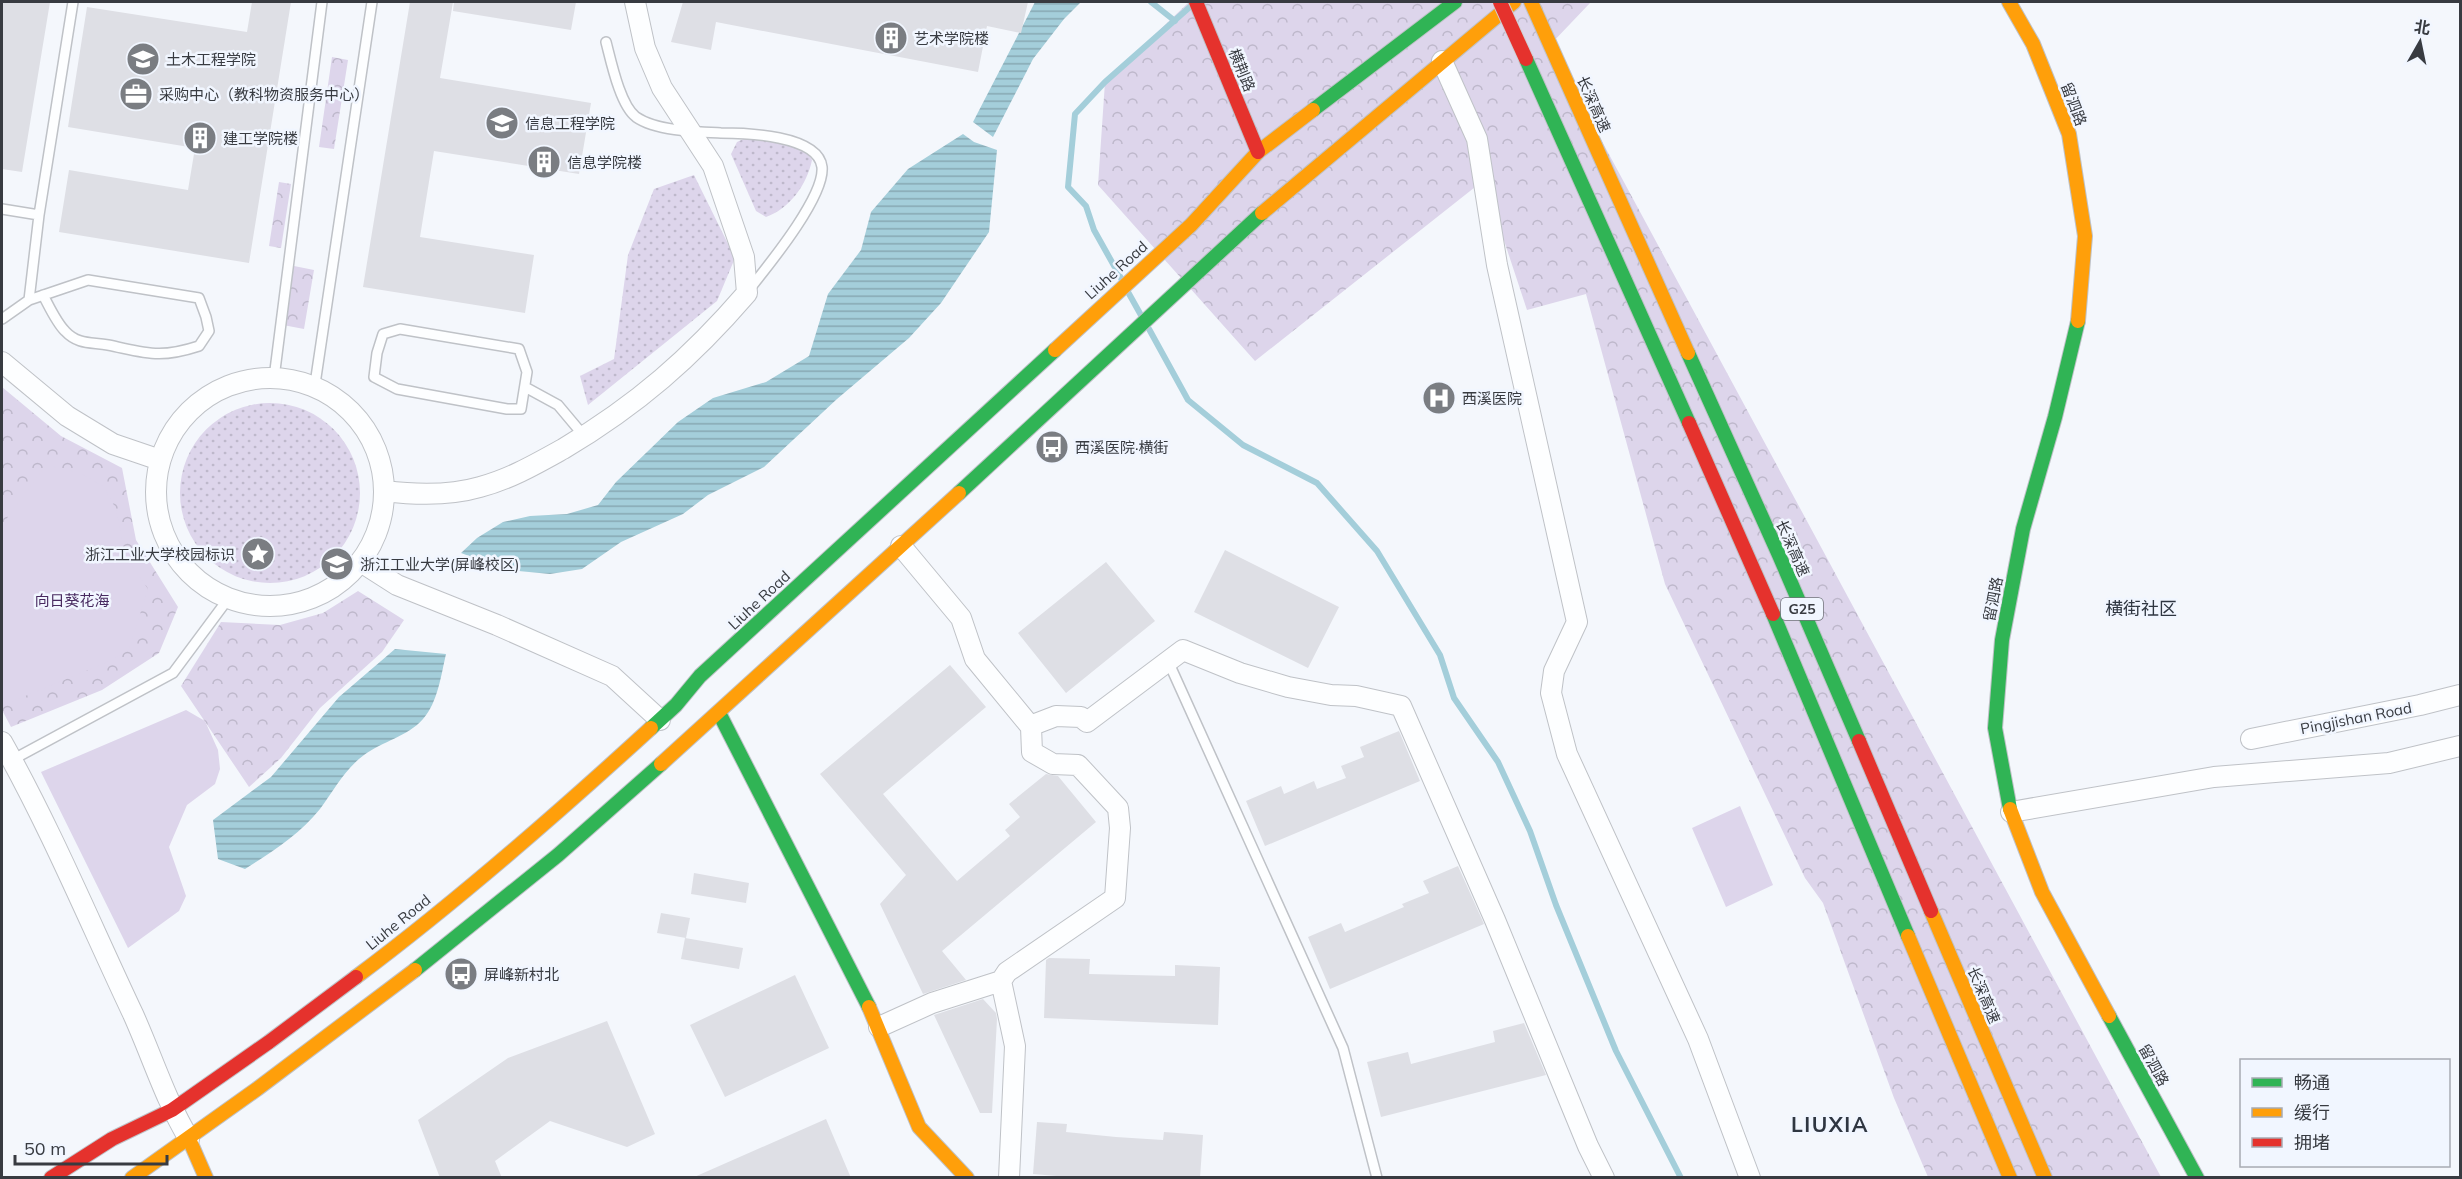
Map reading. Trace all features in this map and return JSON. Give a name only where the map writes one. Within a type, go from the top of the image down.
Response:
[{"type":"main road","name":"横荆路","points":[[1196,2],[1258,152]]},
{"type":"main road","name":"Liuhe Road","points":[[51,1178],[112,1139],[172,1110],[269,1042],[396,946],[547,823],[676,705],[700,676],[1191,225],[1258,152],[1455,2]]},
{"type":"main road","name":"G25","points":[[1500,2],[1754,568],[2010,1178]]},
{"type":"main road","points":[[132,1178],[189,1139],[444,948],[558,855],[719,713],[1208,265],[1280,196],[1514,2]]},
{"type":"main road","name":"长深高速","points":[[1531,2],[1779,555],[2045,1178]]},
{"type":"main road","name":"留泗路","points":[[2009,2],[2033,44],[2069,135],[2085,236],[2080,312],[2055,417],[2023,529],[2002,640],[1995,728],[2011,812],[2042,892],[2197,1178]]},
{"type":"main road","points":[[719,713],[879,1027],[919,1126],[967,1178]]},
{"type":"main road","points":[[189,1139],[206,1178]]},
{"type":"street","points":[[385,491],[422,495],[479,488],[523,472],[616,415],[662,380],[709,337],[747,293],[744,257],[713,166],[662,88],[645,48],[635,2]]},
{"type":"street","points":[[1442,61],[1477,139],[1497,265],[1577,622],[1554,672],[1551,693],[1567,754],[1698,1039],[1749,1178]]},
{"type":"street","points":[[2,362],[67,416],[113,444],[160,460]]},
{"type":"street","points":[[274,378],[315,384],[343,404],[360,422],[376,451],[382,466],[385,491],[382,517],[377,533],[361,562],[340,583],[315,598],[286,606],[257,606],[228,599],[203,585],[189,572],[167,542],[158,516],[156,488],[160,460],[170,437],[184,417],[203,400],[232,385],[249,380],[274,378]]},
{"type":"street","points":[[879,1027],[932,1003],[1001,981],[1007,972],[1115,898],[1120,828],[1118,808],[1078,765],[1053,764],[1032,752],[1030,726],[975,659],[960,618],[901,546]]},
{"type":"street","points":[[361,562],[397,585],[497,625],[612,676],[660,720]]},
{"type":"street","points":[[1030,726],[1056,716],[1081,717],[1087,722],[1184,650],[1240,673],[1288,687],[1356,696],[1401,706],[1494,920],[1588,1146],[1604,1178]]},
{"type":"street","name":"Pingjishan Road","points":[[2251,739],[2460,695]]},
{"type":"street","points":[[2,742],[92,925],[133,1015],[172,1110],[189,1139]]},
{"type":"street","points":[[2011,812],[2214,777],[2388,763],[2460,746]]},
{"type":"street","points":[[1001,981],[1015,1046],[1009,1178]]},
{"type":"lane","points":[[29,300],[39,215],[73,2]]},
{"type":"lane","points":[[274,378],[322,2]]},
{"type":"lane","points":[[315,384],[372,2]]},
{"type":"lane","points":[[606,42],[627,107],[636,117],[650,123],[692,132],[744,133],[795,141],[815,153],[822,167],[818,192],[747,293]]},
{"type":"lane","points":[[2,209],[39,215]]},
{"type":"lane","points":[[2,319],[29,300],[43,295],[88,280],[199,298],[209,331],[199,346],[177,354],[145,354],[106,345],[80,343],[64,331],[43,295]]},
{"type":"lane","points":[[400,329],[519,349],[527,372],[525,387],[521,409],[507,409],[397,389],[374,377],[377,353],[383,334],[400,329]]},
{"type":"lane","points":[[525,387],[558,405],[584,436]]},
{"type":"lane","points":[[12,760],[173,673],[228,599]]},
{"type":"lane","points":[[1168,661],[1343,1048],[1377,1178]]},
{"type":"green space","points":[[1189,2],[1591,2],[1550,45],[2161,1177],[1928,1177],[1894,1098],[1823,903],[1805,878],[1665,584],[1586,294],[1527,310],[1484,180],[1255,361],[1098,185],[1105,82]]},
{"type":"green space","points":[[332,57],[348,60],[334,149],[319,147]]},
{"type":"green space","points":[[750,136],[777,139],[793,144],[800,147],[812,160],[806,178],[796,195],[782,208],[766,217],[756,211],[731,154],[737,142]]},
{"type":"green space","points":[[694,175],[735,258],[717,301],[588,405],[580,376],[614,359],[628,255],[654,189]]},
{"type":"green space","points":[[279,182],[291,184],[281,248],[269,246]]},
{"type":"green space","points":[[294,266],[314,270],[304,329],[283,325]]},
{"type":"green space","name":"向日葵花海","points":[[2,387],[61,436],[122,468],[136,540],[178,607],[159,653],[102,690],[11,727],[2,710]]},
{"type":"green space","points":[[270,403],[305,410],[334,429],[353,458],[360,493],[353,528],[334,557],[305,576],[270,583],[235,576],[206,557],[187,528],[180,493],[187,458],[206,429],[235,410]]},
{"type":"green space","name":"向日葵花海","points":[[46,465],[80,473],[104,487],[116,509],[125,556],[148,589],[129,649],[112,660],[6,704],[2,695],[2,525]]},
{"type":"green space","points":[[358,591],[404,620],[382,652],[320,708],[281,758],[249,787],[181,686],[221,622],[280,625],[323,613]]},
{"type":"green space","points":[[186,710],[205,721],[218,750],[220,769],[215,784],[187,805],[169,847],[186,896],[179,911],[128,948],[41,772]]},
{"type":"green space","points":[[1740,806],[1773,885],[1726,907],[1692,828]]},
{"type":"water","points":[[1035,2],[1081,2],[1064,19],[1033,59],[993,137],[973,122]]},
{"type":"water","points":[[963,134],[974,142],[997,150],[989,232],[941,303],[909,338],[837,399],[764,467],[708,495],[683,514],[621,542],[582,569],[550,574],[507,570],[461,553],[477,538],[503,522],[530,516],[567,514],[598,505],[616,482],[678,422],[713,398],[766,382],[809,356],[828,294],[861,250],[871,212],[908,169]]},
{"type":"water","points":[[395,649],[446,654],[436,696],[423,719],[410,730],[371,750],[357,761],[345,773],[312,818],[275,849],[245,869],[218,859],[213,820],[271,777],[339,697]]},
{"type":"building","points":[[2,2],[50,2],[22,172],[2,169]]},
{"type":"building","name":"建工学院楼","points":[[252,2],[291,2],[249,263],[59,232],[69,170],[188,190],[195,148],[68,127],[87,7],[247,32]]},
{"type":"building","name":"信息学院楼","points":[[410,2],[453,2],[440,78],[591,103],[579,174],[434,151],[420,237],[534,255],[525,313],[363,287]]},
{"type":"building","points":[[454,2],[576,2],[571,30],[453,11]]},
{"type":"building","name":"艺术学院楼","points":[[683,2],[1028,2],[1021,33],[987,26],[978,72],[716,22],[711,50],[671,42]]},
{"type":"building","points":[[1225,550],[1339,607],[1308,668],[1194,612]]},
{"type":"building","points":[[1106,562],[1155,621],[1066,693],[1018,633]]},
{"type":"building","points":[[950,665],[986,707],[883,794],[957,881],[1010,836],[1005,830],[1020,817],[1009,804],[1046,774],[1058,776],[1096,822],[942,951],[966,980],[923,994],[880,904],[906,875],[820,774]]},
{"type":"building","points":[[1399,731],[1420,781],[1265,846],[1246,801],[1281,786],[1284,794],[1314,781],[1317,789],[1346,778],[1341,766],[1364,757],[1360,747]]},
{"type":"building","points":[[1458,866],[1484,924],[1330,989],[1308,937],[1341,923],[1345,932],[1404,907],[1402,904],[1429,893],[1423,881]]},
{"type":"building","points":[[694,873],[749,883],[746,903],[691,894]]},
{"type":"building","points":[[661,913],[690,918],[686,938],[657,933]]},
{"type":"building","points":[[685,938],[743,948],[739,969],[681,959]]},
{"type":"building","points":[[1049,958],[1090,959],[1089,974],[1175,976],[1175,965],[1220,967],[1218,1025],[1044,1018],[1046,960]]},
{"type":"building","points":[[795,975],[829,1048],[725,1097],[690,1025]]},
{"type":"building","points":[[983,999],[996,1013],[997,1019],[992,1113],[980,1113],[934,1015]]},
{"type":"building","points":[[607,1021],[655,1134],[627,1147],[550,1121],[495,1161],[502,1178],[440,1178],[418,1120],[508,1058]]},
{"type":"building","points":[[1524,1023],[1546,1075],[1381,1117],[1367,1062],[1408,1052],[1411,1064],[1495,1042],[1493,1031]]},
{"type":"building","points":[[826,1119],[851,1178],[692,1178]]},
{"type":"building","points":[[1037,1122],[1067,1124],[1066,1132],[1116,1137],[1163,1140],[1164,1132],[1203,1135],[1200,1178],[1080,1178],[1033,1174]]},
{"type":"waterway","points":[[1151,2],[1175,21]]},
{"type":"waterway","points":[[1122,280],[1094,230],[1086,206],[1068,187],[1075,114],[1105,82],[1191,6]]},
{"type":"waterway","points":[[1128,292],[1142,317]]},
{"type":"waterway","points":[[1149,329],[1188,400],[1243,445],[1317,483],[1377,551],[1440,655],[1454,698],[1498,762],[1530,831],[1556,905],[1616,1051],[1681,1178]]},
{"type":"traffic: fast","points":[[1313,110],[1455,2]]},
{"type":"traffic: fast","points":[[1526,59],[1689,423]]},
{"type":"traffic: fast","points":[[959,493],[1262,213]]},
{"type":"traffic: fast","points":[[2010,809],[1995,728],[2002,640],[2023,529],[2055,417],[2078,321]]},
{"type":"traffic: fast","points":[[651,728],[676,705],[700,676],[1055,350]]},
{"type":"traffic: fast","points":[[1688,353],[1779,555],[1859,741]]},
{"type":"traffic: fast","points":[[1773,614],[1908,936]]},
{"type":"traffic: fast","points":[[719,713],[869,1007]]},
{"type":"traffic: fast","points":[[415,970],[558,855],[661,764]]},
{"type":"traffic: fast","points":[[2109,1016],[2197,1178]]},
{"type":"traffic: slow","points":[[1262,213],[1514,2]]},
{"type":"traffic: slow","points":[[1531,2],[1688,353]]},
{"type":"traffic: slow","points":[[2009,2],[2033,44],[2069,134],[2085,236],[2078,321]]},
{"type":"traffic: slow","points":[[1055,350],[1191,225],[1258,152],[1313,110]]},
{"type":"traffic: slow","points":[[661,764],[959,493]]},
{"type":"traffic: slow","points":[[356,977],[506,856],[651,728]]},
{"type":"traffic: slow","points":[[2010,809],[2042,892],[2109,1016]]},
{"type":"traffic: slow","points":[[1931,911],[2045,1178]]},
{"type":"traffic: slow","points":[[1908,936],[2010,1178]]},
{"type":"traffic: slow","points":[[132,1178],[257,1089],[415,970]]},
{"type":"traffic: slow","points":[[869,1007],[919,1127],[967,1178]]},
{"type":"traffic: slow","points":[[189,1139],[206,1178]]},
{"type":"traffic: jam","points":[[1196,2],[1258,152]]},
{"type":"traffic: jam","points":[[1500,2],[1526,59]]},
{"type":"traffic: jam","points":[[1689,423],[1773,614]]},
{"type":"traffic: jam","points":[[1859,741],[1931,911]]},
{"type":"traffic: jam","points":[[51,1178],[112,1139],[172,1110],[356,977]]},
{"type":"place","name":"艺术学院楼","points":[[891,38]]},
{"type":"place","name":"土木工程学院","points":[[143,59]]},
{"type":"place","name":"采购中心（教科物资服务中心）","points":[[136,94]]},
{"type":"place","name":"信息工程学院","points":[[502,123]]},
{"type":"place","name":"建工学院楼","points":[[200,138]]},
{"type":"place","name":"信息学院楼","points":[[544,162]]},
{"type":"place","name":"西溪医院","points":[[1439,398]]},
{"type":"place","name":"西溪医院·横街","points":[[1052,447]]},
{"type":"place","name":"浙江工业大学校园标识","points":[[258,554]]},
{"type":"place","name":"浙江工业大学(屏峰校区)","points":[[337,564]]},
{"type":"place","name":"屏峰新村北","points":[[461,974]]},
{"type":"district","name":"横街社区","points":[[2141,608]]},
{"type":"district","name":"LIUXIA","points":[[1830,1124]]}]
